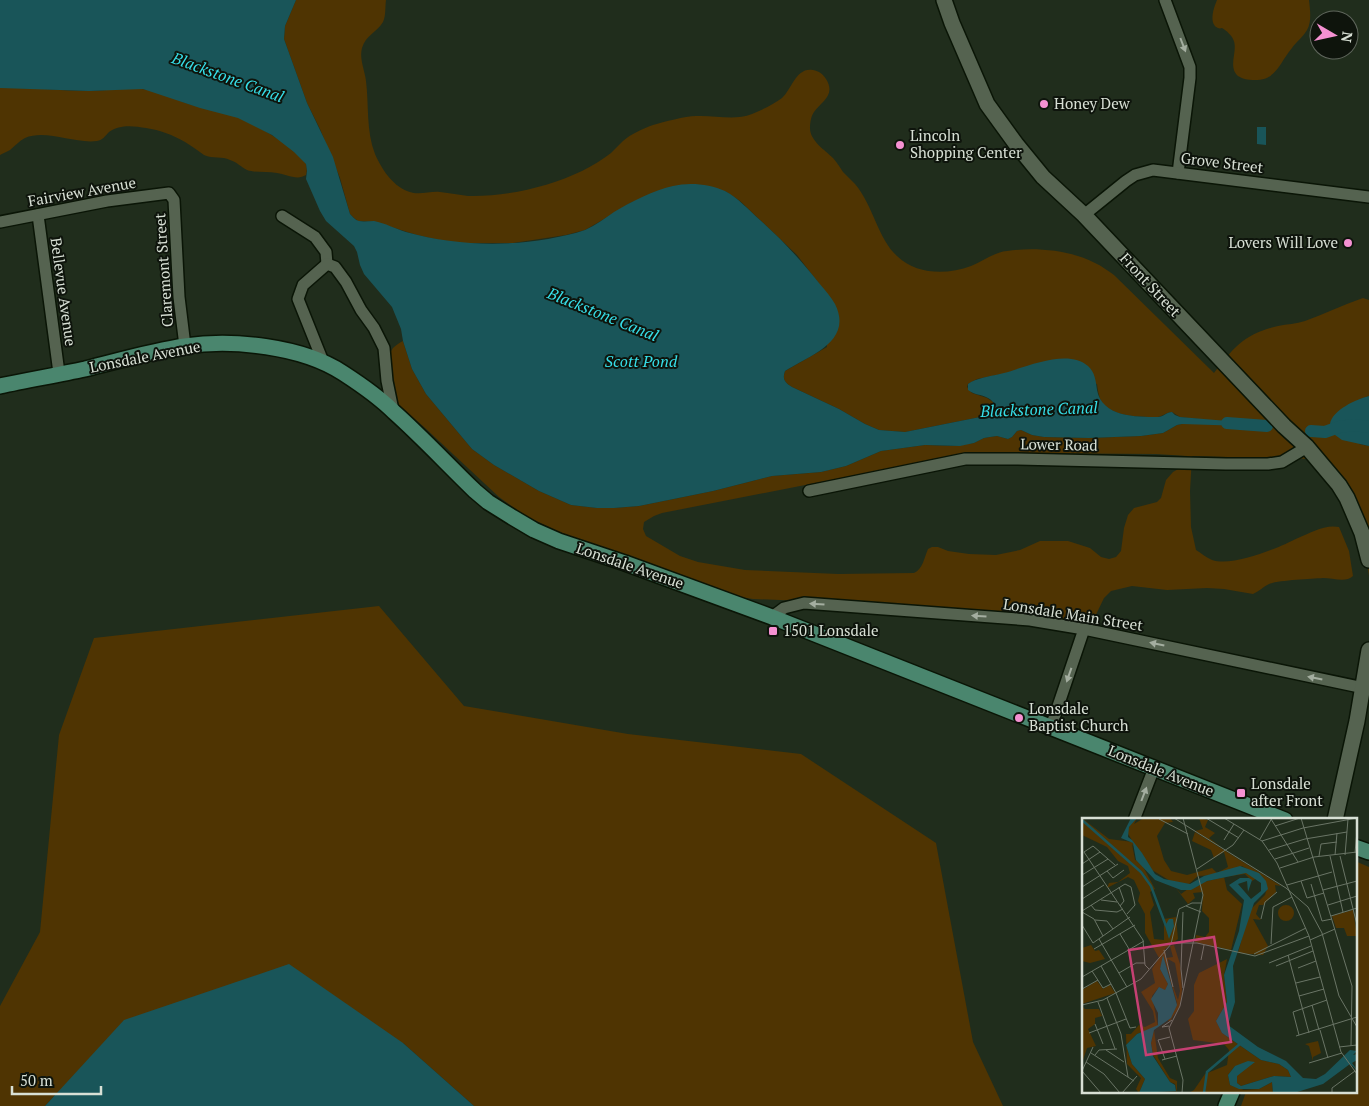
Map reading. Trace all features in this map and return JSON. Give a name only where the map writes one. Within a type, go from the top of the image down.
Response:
[{"type":"main road","name":"Front Street","points":[[944,0],[968,61],[989,107],[1006,132],[1043,177],[1084,215],[1284,426],[1307,447],[1347,498],[1362,533],[1368,553]]},
{"type":"main road","name":"Lonsdale Avenue","points":[[0,386],[185,346],[255,345],[300,354],[341,372],[393,410],[488,502],[534,530],[583,550],[772,617],[1280,818]]},
{"type":"main road","points":[[1335,818],[1366,688],[1369,650]]},
{"type":"main road","points":[[1356,847],[1369,852]]},
{"type":"main road","points":[[1226,1106],[1231,1094]]},
{"type":"street","points":[[1165,0],[1190,67],[1178,173]]},
{"type":"street","name":"Grove Street","points":[[1084,215],[1135,175],[1153,170],[1369,197]]},
{"type":"street","name":"Fairview Avenue","points":[[0,222],[107,201],[169,193]]},
{"type":"street","name":"Claremont Street","points":[[169,193],[174,200],[179,297],[185,346]]},
{"type":"street","name":"Bellevue Avenue","points":[[38,214],[59,374]]},
{"type":"street","points":[[282,216],[315,237],[326,252],[327,264]]},
{"type":"street","points":[[324,364],[298,299],[303,285],[327,264]]},
{"type":"street","points":[[327,264],[334,267],[346,282],[384,348],[387,382],[393,410]]},
{"type":"street","name":"Lower Road","points":[[809,491],[965,459],[1268,464],[1282,462],[1307,447]]},
{"type":"street","name":"Lonsdale Main Street","points":[[772,617],[784,608],[804,603],[1030,620],[1084,629],[1366,688]]},
{"type":"street","points":[[1051,727],[1084,629]]},
{"type":"street","points":[[1135,818],[1154,768]]},
{"type":"shaded area","points":[[296,0],[386,0],[383,22],[366,40],[361,52],[366,81],[369,127],[372,145],[380,165],[397,185],[411,192],[440,192],[468,196],[497,195],[555,182],[589,167],[611,153],[630,136],[653,125],[691,116],[738,117],[756,112],[782,98],[802,72],[813,70],[819,72],[826,79],[829,85],[829,94],[812,115],[810,128],[812,137],[833,158],[861,192],[890,249],[914,267],[933,272],[952,271],[971,266],[998,253],[1018,250],[1064,252],[1075,255],[1100,266],[1114,275],[1214,373],[1227,356],[1248,337],[1267,329],[1305,321],[1363,298],[1369,300],[1369,396],[1360,399],[1359,444],[1369,446],[1369,576],[1366,555],[1346,499],[1314,460],[1289,457],[1192,456],[1190,491],[1191,527],[1196,550],[1212,560],[1232,561],[1244,559],[1318,530],[1334,526],[1339,527],[1349,551],[1353,576],[1343,580],[1323,578],[1274,583],[1253,594],[1224,589],[1167,590],[1132,586],[1111,591],[1104,598],[1091,625],[1038,616],[982,611],[740,597],[559,532],[524,515],[499,497],[386,394],[384,384],[386,364],[390,352],[396,345],[403,341],[412,369],[426,394],[472,449],[494,465],[539,491],[571,505],[597,508],[639,506],[713,491],[772,476],[821,472],[846,466],[881,451],[925,445],[952,446],[974,443],[984,438],[997,436],[1008,439],[1021,430],[1032,435],[1044,437],[1089,438],[1141,436],[1163,433],[1182,424],[1244,424],[1180,417],[1172,412],[1158,417],[1123,414],[1110,410],[1103,404],[1099,396],[1097,384],[1002,374],[977,379],[968,384],[967,387],[972,393],[993,402],[992,412],[980,417],[905,432],[879,430],[865,424],[839,409],[792,387],[785,380],[785,371],[827,347],[827,294],[797,255],[740,201],[725,191],[632,202],[585,230],[566,235],[513,243],[463,243],[439,240],[375,222],[358,221],[350,214],[340,178],[307,103],[284,39],[285,26]],"holes":[[[972,454],[1156,454],[1187,456],[1180,468],[1173,472],[1166,480],[1161,498],[1157,502],[1134,508],[1128,515],[1121,551],[1116,557],[1109,559],[1101,557],[1090,548],[1068,541],[1040,541],[1020,550],[996,555],[969,554],[932,547],[928,549],[921,566],[914,573],[838,574],[745,570],[698,562],[680,556],[646,536],[643,529],[644,522],[662,513]]]},
{"type":"shaded area","points":[[1217,0],[1309,0],[1309,27],[1277,70],[1261,80],[1245,79],[1238,76],[1233,68],[1235,48],[1232,38],[1225,30],[1218,28],[1213,23],[1214,7]]},
{"type":"shaded area","points":[[0,88],[88,91],[142,89],[154,91],[189,104],[237,117],[264,130],[285,144],[301,158],[306,164],[306,175],[295,177],[273,172],[250,171],[227,159],[204,155],[185,142],[166,133],[132,126],[113,129],[97,141],[79,141],[42,135],[33,136],[23,139],[10,150],[0,155]]},
{"type":"shaded area","points":[[379,606],[464,706],[628,734],[801,754],[936,843],[973,1042],[1003,1106],[474,1106],[403,1043],[55,1095],[45,1106],[0,1106],[0,1006],[40,932],[59,735],[94,638]]},
{"type":"shaded area","points":[[1356,861],[1369,867],[1369,1106],[1241,1106],[1245,1094],[1356,1094]]},
{"type":"water","name":"Scott Pond","points":[[0,0],[296,0],[285,26],[284,39],[307,103],[333,157],[350,214],[359,221],[374,221],[406,232],[441,240],[495,244],[530,242],[585,230],[635,200],[673,186],[699,184],[725,191],[748,208],[776,235],[798,258],[835,304],[839,317],[838,328],[834,338],[816,353],[785,371],[785,380],[792,387],[879,430],[905,432],[984,416],[993,410],[994,404],[988,398],[968,390],[968,384],[975,380],[1035,363],[1058,359],[1080,361],[1088,366],[1094,374],[1100,399],[1106,406],[1121,414],[1158,417],[1172,412],[1180,417],[1240,422],[1244,423],[1244,426],[1182,424],[1163,433],[1141,436],[1089,438],[1044,437],[1032,435],[1021,430],[1008,439],[997,436],[960,446],[925,445],[881,451],[846,466],[821,472],[772,476],[713,491],[639,506],[597,508],[571,505],[539,491],[494,465],[472,449],[426,394],[412,369],[401,329],[392,307],[364,274],[354,246],[326,221],[306,179],[306,164],[294,152],[272,135],[238,118],[200,108],[143,89],[89,91],[0,88]]},
{"type":"water","points":[[1257,127],[1266,127],[1266,145],[1257,144]]},
{"type":"water","points":[[1369,396],[1369,446],[1342,440],[1331,432],[1330,424],[1335,414],[1352,402]]},
{"type":"water","points":[[289,964],[403,1043],[474,1106],[45,1106],[124,1020]]},
{"type":"waterway","name":"Blackstone Canal","points":[[1227,423],[1267,426]]},
{"type":"waterway","name":"Blackstone Canal","points":[[1311,431],[1325,432],[1339,427],[1354,425],[1369,427]]},
{"type":"place","name":"Honey Dew","points":[[1044,104]]},
{"type":"place","name":"Lincoln Shopping Center","points":[[900,145]]},
{"type":"place","name":"Lovers Will Love","points":[[1348,243]]},
{"type":"place","name":"1501 Lonsdale","points":[[773,631]]},
{"type":"place","name":"Lonsdale Baptist Church","points":[[1019,718]]},
{"type":"place","name":"Lonsdale after Front","points":[[1241,793]]}]
